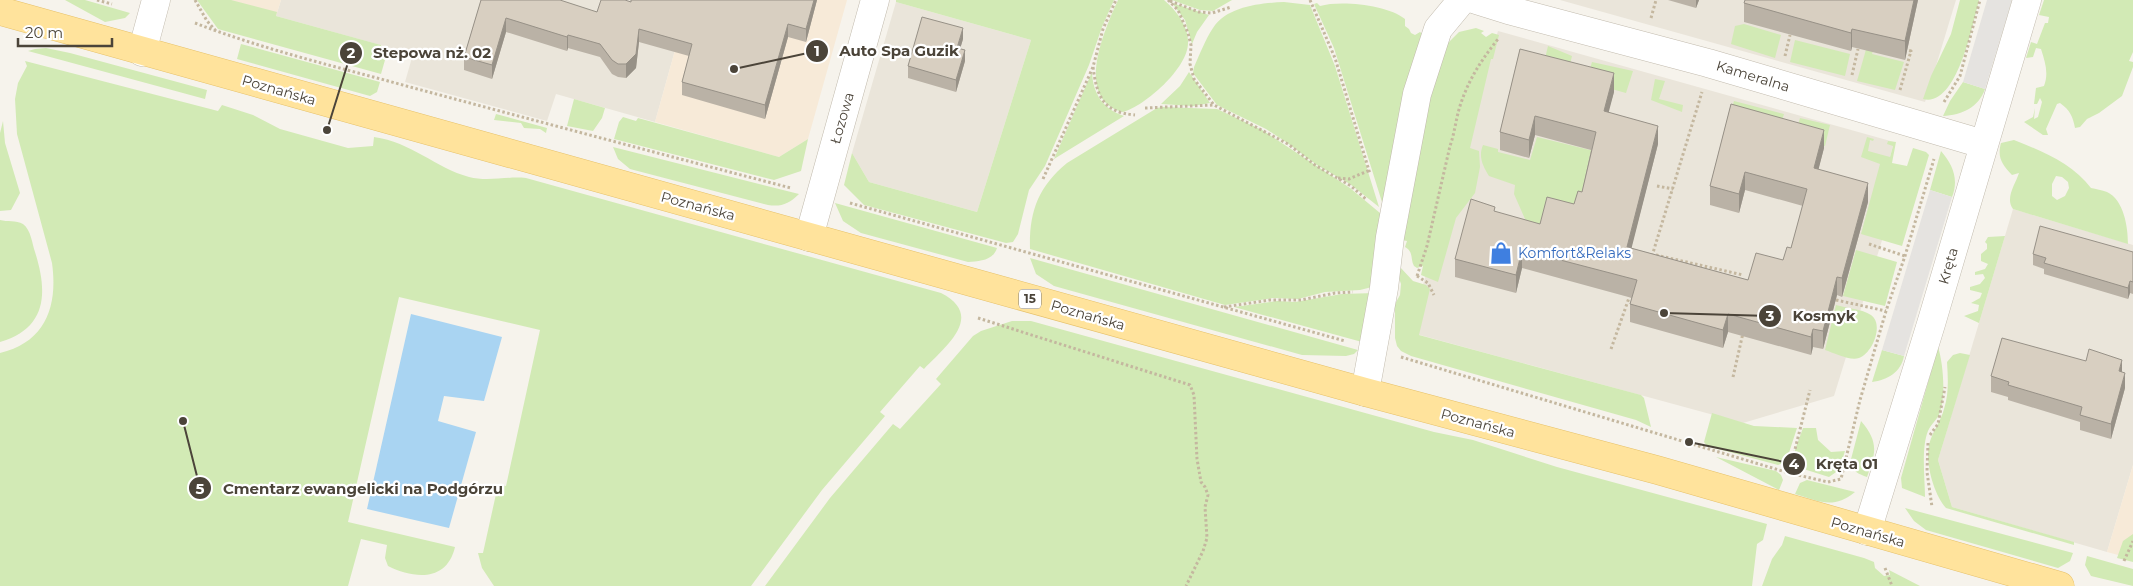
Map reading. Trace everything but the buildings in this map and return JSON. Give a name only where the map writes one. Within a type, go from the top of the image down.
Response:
[{"type":"main road","name":"Poznańska","points":[[0,11],[1365,392],[1657,470],[2060,586]]},
{"type":"street","points":[[142,52],[156,0]]},
{"type":"street","name":"Łozowa","points":[[809,236],[875,0]]},
{"type":"street","points":[[1365,392],[1384,288],[1390,238],[1417,94],[1438,29],[1462,0]]},
{"type":"street","name":"Kameralna","points":[[1476,0],[1708,63],[1983,144]]},
{"type":"street","name":"Kręta","points":[[1867,531],[1932,324],[1983,144],[2027,0]]},
{"type":"path","points":[[98,0],[112,4]]},
{"type":"path","points":[[195,0],[216,31]]},
{"type":"path","points":[[1043,179],[1093,67],[1103,29],[1116,0]]},
{"type":"path","points":[[1167,0],[1206,13],[1212,13],[1231,6]]},
{"type":"path","points":[[1167,0],[1178,10],[1188,33],[1191,45],[1190,64],[1194,79],[1214,105],[1288,144],[1315,165],[1351,186],[1382,211],[1390,238],[1409,268],[1428,283],[1434,295]]},
{"type":"path","points":[[1310,0],[1335,58],[1372,179]]},
{"type":"path","points":[[1649,24],[1656,0]]},
{"type":"path","points":[[845,202],[1220,308],[1372,348],[1789,473],[1828,482],[1842,479],[1860,400],[1936,152],[1940,109],[1960,76],[1980,0]]},
{"type":"path","points":[[195,23],[234,38],[553,126],[799,190]]},
{"type":"path","points":[[1417,276],[1427,246],[1460,105],[1470,79],[1501,34]]},
{"type":"path","points":[[1784,59],[1790,35]]},
{"type":"path","points":[[1852,76],[1858,49]]},
{"type":"path","points":[[1898,98],[1911,51],[1907,50]]},
{"type":"path","points":[[1649,259],[1654,254],[1674,189],[1704,85],[1708,63]]},
{"type":"path","points":[[1093,67],[1095,84],[1103,100],[1116,112],[1135,115]]},
{"type":"path","points":[[1145,108],[1214,105]]},
{"type":"path","points":[[1657,186],[1674,189]]},
{"type":"path","points":[[1869,244],[1905,256]]},
{"type":"path","points":[[1654,254],[1743,275]]},
{"type":"path","points":[[1611,349],[1633,286]]},
{"type":"path","points":[[1220,308],[1270,300],[1301,300],[1335,292],[1384,288]]},
{"type":"path","points":[[1836,300],[1886,311]]},
{"type":"path","points":[[978,318],[1190,384],[1194,395],[1197,459],[1201,482],[1208,495],[1205,506],[1206,538],[1186,586]]},
{"type":"path","points":[[1733,377],[1744,328]]},
{"type":"path","points":[[1932,507],[1927,472],[1928,440],[1938,424],[1945,384]]},
{"type":"path","points":[[1789,473],[1810,390]]},
{"type":"path","points":[[2124,561],[2133,541]]},
{"type":"path","points":[[1883,563],[1892,586]]},
{"type":"shaded area","points":[[221,0],[281,0],[276,16]]},
{"type":"shaded area","points":[[281,0],[689,0],[655,122],[556,94],[547,121],[405,82],[413,54],[276,16]]},
{"type":"shaded area","points":[[689,0],[847,0],[808,139],[779,157],[655,122]]},
{"type":"shaded area","points":[[1560,0],[1956,0],[1925,102]]},
{"type":"shaded area","points":[[1987,0],[2012,0],[1985,89],[1963,82]]},
{"type":"shaded area","points":[[896,2],[1031,40],[977,212],[869,182],[852,153]]},
{"type":"shaded area","points":[[1498,31],[1894,142],[1888,164],[1904,169],[1834,396],[1743,423],[1409,332]]},
{"type":"shaded area","points":[[1930,190],[1952,197],[1904,356],[1882,350]]},
{"type":"shaded area","points":[[2013,209],[2133,245],[2133,465],[2107,552],[1952,507],[1938,460]]},
{"type":"shaded area","points":[[2133,465],[2133,559],[2107,552]]},
{"type":"green space","points":[[65,0],[85,0],[130,13],[125,18],[105,22]]},
{"type":"green space","points":[[197,0],[231,0],[277,12],[276,16],[381,45],[385,60],[381,74],[218,29]]},
{"type":"green space","points":[[896,0],[1114,0],[1102,27],[1089,65],[1045,166],[1029,190],[1018,234],[1013,242],[1006,243],[864,205],[844,185],[852,153],[869,182],[977,212],[1031,40],[896,2]]},
{"type":"green space","points":[[1118,0],[1164,0],[1181,19],[1188,37],[1186,53],[1181,63],[1164,85],[1142,102],[1123,112],[1108,105],[1099,93],[1096,78],[1101,45]]},
{"type":"green space","points":[[1172,0],[1232,0],[1213,11],[1200,10]]},
{"type":"green space","points":[[1960,0],[1979,0],[1962,62],[1945,91],[1935,98],[1923,99],[1931,76],[1951,34]]},
{"type":"green space","points":[[2044,0],[2133,0],[2133,52],[2129,61],[2133,62],[2133,67],[2122,96],[2099,113],[2087,119],[2080,127],[2075,128],[2069,111],[2060,103],[2057,104],[2046,129],[2048,135],[2043,135],[2024,122],[2033,117],[2035,108],[2034,119],[2038,117],[2042,102],[2040,98],[2037,104],[2034,104],[2036,88],[2044,86],[2046,77],[2046,68],[2041,49],[2036,48],[2033,57],[2026,58],[2031,42],[2037,44],[2045,23],[2048,23],[2049,17],[2039,15]]},
{"type":"green space","points":[[1284,2],[1310,5],[1335,66],[1379,207],[1350,184],[1317,165],[1266,129],[1217,105],[1193,73],[1205,42],[1219,21],[1236,10],[1245,7]]},
{"type":"green space","points":[[1172,3],[1209,15],[1197,32],[1192,44],[1185,20]]},
{"type":"green space","points":[[1317,3],[1320,6],[1352,4],[1388,10],[1405,19],[1405,26],[1411,33],[1415,35],[1420,32],[1424,35],[1386,215],[1334,48],[1314,4]]},
{"type":"green space","points":[[1744,24],[1781,35],[1775,58],[1731,44],[1735,26]]},
{"type":"green space","points":[[1476,28],[1484,31],[1481,33],[1486,37],[1492,33],[1499,35],[1493,59],[1491,59],[1470,148],[1479,151],[1480,167],[1475,193],[1456,218],[1438,282],[1421,275],[1423,266],[1417,268],[1414,266],[1411,253],[1405,247],[1407,241],[1402,240],[1405,191],[1443,48],[1459,32]]},
{"type":"green space","points":[[1795,40],[1850,54],[1845,76],[1790,62]]},
{"type":"green space","points":[[241,44],[380,82],[377,92],[370,96],[237,59]]},
{"type":"green space","points":[[1548,46],[1572,56],[1567,77],[1542,71]]},
{"type":"green space","points":[[1867,46],[1874,48],[1872,54],[1904,62],[1895,90],[1857,81]]},
{"type":"green space","points":[[46,48],[207,90],[205,99],[28,51]]},
{"type":"green space","points":[[25,61],[218,111],[222,105],[253,115],[280,129],[348,148],[373,146],[374,137],[387,140],[412,149],[445,168],[469,177],[483,179],[526,178],[941,293],[954,302],[960,311],[961,321],[957,331],[942,351],[924,369],[920,366],[880,412],[885,416],[822,490],[751,586],[494,586],[482,568],[478,553],[483,553],[498,485],[506,486],[540,330],[399,297],[348,522],[455,547],[445,567],[437,572],[419,575],[398,570],[388,566],[385,558],[387,545],[361,539],[348,586],[0,586],[0,353],[16,348],[38,331],[46,320],[53,294],[52,263],[17,134],[15,99],[18,83],[27,66]]},
{"type":"green space","points":[[1592,62],[1633,71],[1626,93],[1586,82]]},
{"type":"green space","points":[[1092,72],[1094,87],[1100,100],[1110,109],[1124,116],[1054,159]]},
{"type":"green space","points":[[1189,72],[1210,103],[1193,106],[1161,104],[1180,86]]},
{"type":"green space","points":[[1655,79],[1665,81],[1659,99],[1683,105],[1682,112],[1651,100]]},
{"type":"green space","points":[[1963,82],[1985,89],[1979,101],[1963,112],[1943,116],[1950,101]]},
{"type":"green space","points":[[574,99],[605,108],[602,118],[593,131],[567,126]]},
{"type":"green space","points":[[1734,101],[1784,114],[1778,133],[1728,120]]},
{"type":"green space","points":[[1157,108],[1217,109],[1262,130],[1350,188],[1380,213],[1383,222],[1372,287],[1360,290],[1325,292],[1298,299],[1273,298],[1225,305],[1030,249],[1031,223],[1037,201],[1042,191],[1057,172],[1067,163]]},
{"type":"green space","points":[[496,114],[547,128],[546,133],[540,129],[524,128],[521,123],[494,120]]},
{"type":"green space","points":[[623,117],[636,121],[638,118],[779,157],[808,139],[801,171],[774,180],[614,139],[619,122]]},
{"type":"green space","points":[[1800,118],[1830,125],[1825,146],[1794,138]]},
{"type":"green space","points":[[3,121],[5,143],[20,193],[11,210],[0,211],[0,133]]},
{"type":"green space","points":[[1537,137],[1594,151],[1581,208],[1537,246],[1514,194],[1515,185],[1489,176],[1483,165],[1481,154],[1483,145],[1498,149],[1498,152],[1530,160]]},
{"type":"green space","points":[[1867,137],[1874,139],[1873,141],[1870,140],[1868,151],[1890,157],[1893,146],[1887,144],[1888,141],[1896,142],[1892,163],[1907,166],[1913,148],[1926,152],[1929,155],[1902,246],[1861,234],[1880,164],[1861,157]]},
{"type":"green space","points":[[2014,140],[2046,154],[2066,165],[2084,179],[2091,188],[2105,191],[2113,196],[2124,215],[2128,244],[2013,209],[2010,196],[2019,173],[2012,175],[2003,164],[2000,157],[2001,143]],"holes":[[[2056,176],[2062,177],[2068,182],[2069,188],[2065,196],[2057,200],[2052,196],[2052,184]]]},
{"type":"green space","points":[[613,147],[799,194],[785,204],[777,206],[768,205],[630,169],[618,159]]},
{"type":"green space","points":[[1941,151],[1954,172],[1955,184],[1952,197],[1930,190]]},
{"type":"green space","points":[[835,203],[997,248],[989,258],[968,262],[861,233],[843,221]]},
{"type":"green space","points":[[0,220],[23,224],[28,230],[39,267],[42,295],[40,307],[35,318],[27,328],[16,336],[0,342]]},
{"type":"green space","points":[[2005,236],[1979,323],[1964,316],[1978,311],[1979,305],[1971,303],[1980,298],[1982,293],[1970,290],[1970,287],[1980,284],[1985,278],[1983,274],[1975,275],[1975,272],[1985,269],[1988,264],[1981,261],[1981,254],[1987,249],[1985,242],[1988,237]]},
{"type":"green space","points":[[1856,250],[1897,262],[1885,306],[1843,296]]},
{"type":"green space","points":[[1030,258],[1358,350],[1354,354],[1346,356],[1302,355],[1054,286],[1036,274]]},
{"type":"green space","points":[[1400,267],[1413,281],[1426,285],[1430,289],[1419,335],[1641,395],[1644,398],[1651,427],[1636,420],[1411,356],[1401,351],[1397,346],[1395,338],[1395,304],[1400,295],[1401,284],[1397,272]]},
{"type":"green space","points":[[1375,293],[1361,335],[1362,342],[1234,307],[1277,301],[1295,302],[1342,294]]},
{"type":"green space","points":[[1836,305],[1863,311],[1875,319],[1877,331],[1875,338],[1869,350],[1859,358],[1847,358],[1825,350]]},
{"type":"green space","points":[[1012,321],[1031,321],[1434,432],[1473,440],[1557,467],[1767,524],[1763,540],[1757,544],[1752,586],[765,586],[830,498],[893,424],[900,429],[941,384],[936,379],[973,336],[981,331]]},
{"type":"green space","points":[[1938,347],[1942,370],[1943,397],[1939,415],[1929,428],[1926,438],[1924,455],[1925,497],[1902,488],[1901,478]]},
{"type":"green space","points":[[1882,350],[1904,356],[1897,371],[1888,377],[1872,382]]},
{"type":"green space","points":[[1960,353],[1970,355],[1938,460],[1952,507],[2074,542],[2074,545],[1946,508],[1942,502],[1934,487],[1929,469],[1928,452],[1930,440],[1946,403],[1948,386],[1947,362],[1953,355]]},
{"type":"green space","points":[[1712,413],[1754,426],[1797,428],[1786,462],[1778,465],[1707,446],[1704,442]]},
{"type":"green space","points":[[1861,421],[1871,435],[1874,448],[1867,477],[1855,471],[1850,463]]},
{"type":"green space","points":[[1803,428],[1816,428],[1818,440],[1831,452],[1845,451],[1839,470],[1829,477],[1794,466],[1792,458]]},
{"type":"green space","points":[[1716,457],[1776,471],[1783,480],[1779,490]]},
{"type":"green space","points":[[1807,480],[1855,492],[1847,498],[1833,502],[1819,501],[1795,494],[1800,483]]},
{"type":"green space","points":[[1905,508],[2073,553],[2070,561],[2058,568],[1926,530],[1914,521]]},
{"type":"green space","points":[[2133,534],[2133,562],[2117,558],[2123,541]]},
{"type":"green space","points":[[1785,536],[1864,558],[1874,562],[1875,568],[1884,576],[1890,575],[1889,570],[1920,586],[1762,586],[1772,559],[1782,545]]},
{"type":"green space","points":[[2087,556],[2133,569],[2133,586],[2091,576],[2085,565]]},
{"type":"water","points":[[411,314],[502,337],[484,401],[444,396],[438,421],[476,432],[449,528],[367,509]]},
{"type":"place","name":"Auto Spa Guzik","points":[[734,69]]},
{"type":"place","name":"Stepowa nż. 02","points":[[327,130]]},
{"type":"place","name":"Komfort&Relaks","points":[[1501,253]]},
{"type":"place","name":"Kosmyk","points":[[1664,313]]},
{"type":"place","name":"Cmentarz ewangelicki na Podgórzu","points":[[183,421]]},
{"type":"place","name":"Kręta 01","points":[[1689,442]]}]
